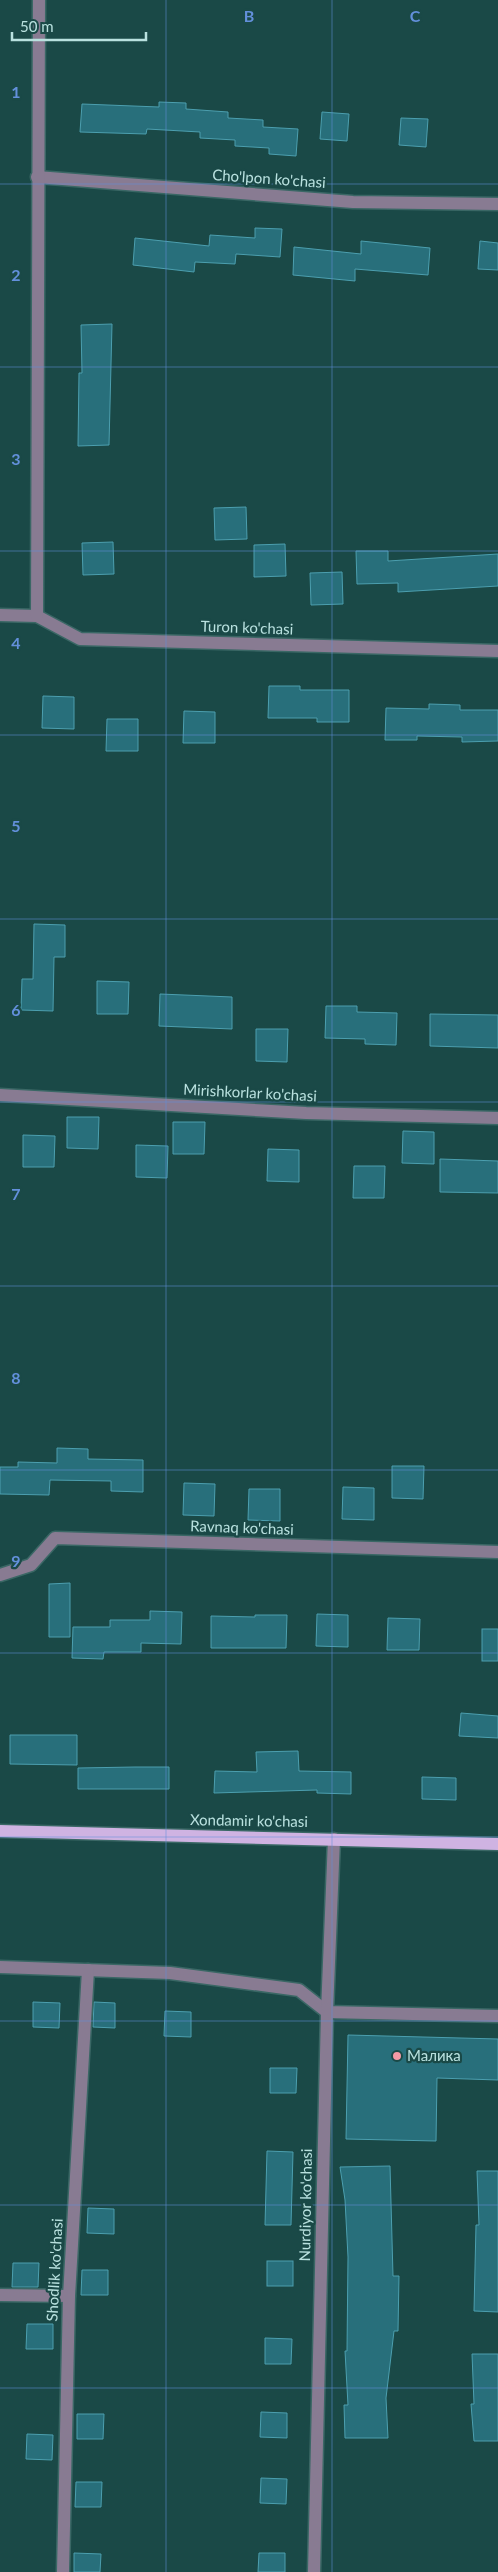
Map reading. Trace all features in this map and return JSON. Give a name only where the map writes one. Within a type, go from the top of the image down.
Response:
[{"type":"main road","name":"Xondamir ko'chasi","points":[[0,1831],[498,1844]]},
{"type":"street","points":[[38,616],[37,177],[39,0]]},
{"type":"street","name":"Cho'lpon ko'chasi","points":[[37,177],[353,202],[498,204]]},
{"type":"street","name":"Turon ko'chasi","points":[[0,615],[38,616],[80,639],[498,651]]},
{"type":"street","name":"Mirishkorlar ko'chasi","points":[[0,1096],[306,1113],[498,1118]]},
{"type":"street","name":"Ravnaq ko'chasi","points":[[0,1575],[31,1565],[55,1538],[498,1552]]},
{"type":"street","name":"Nurdiyor ko'chasi","points":[[314,2572],[327,2012],[334,1839]]},
{"type":"street","points":[[0,1966],[170,1973],[299,1990],[327,2012],[498,2016]]},
{"type":"street","name":"Shodlik ko'chasi","points":[[63,2572],[69,2296],[88,1970]]},
{"type":"street","points":[[0,2295],[69,2296]]},
{"type":"building","points":[[159,102],[186,103],[186,109],[228,112],[228,118],[263,120],[263,127],[298,129],[296,156],[269,154],[269,148],[235,146],[235,140],[200,138],[200,132],[147,129],[146,134],[80,132],[82,104],[159,107]]},
{"type":"building","points":[[322,112],[349,114],[347,141],[320,139]]},
{"type":"building","points":[[401,118],[428,119],[426,147],[399,145]]},
{"type":"building","points":[[255,228],[282,229],[280,257],[236,254],[235,264],[195,262],[194,272],[133,265],[135,238],[209,246],[210,235],[255,238]]},
{"type":"building","points":[[361,241],[430,248],[428,275],[355,269],[355,281],[293,275],[294,247],[361,254]]},
{"type":"building","points":[[480,241],[498,243],[498,270],[478,269]]},
{"type":"building","points":[[112,324],[109,445],[78,446],[79,373],[82,373],[81,325]]},
{"type":"building","points":[[246,507],[247,539],[215,540],[214,508]]},
{"type":"building","points":[[113,542],[114,574],[83,575],[82,543]]},
{"type":"building","points":[[285,544],[286,576],[254,577],[254,545]]},
{"type":"building","points":[[356,551],[388,551],[388,561],[498,554],[498,586],[398,592],[398,583],[357,584]]},
{"type":"building","points":[[342,572],[343,604],[311,605],[310,573]]},
{"type":"building","points":[[269,686],[300,686],[300,690],[349,690],[349,722],[317,722],[317,718],[268,718]]},
{"type":"building","points":[[43,696],[74,697],[74,729],[42,728]]},
{"type":"building","points":[[429,704],[460,705],[460,710],[498,710],[498,741],[462,742],[462,737],[417,736],[417,740],[385,740],[386,708],[429,709]]},
{"type":"building","points":[[184,711],[215,712],[215,743],[183,743]]},
{"type":"building","points":[[107,719],[138,719],[138,751],[106,751]]},
{"type":"building","points":[[34,924],[65,925],[65,957],[54,957],[53,1011],[21,1010],[22,979],[33,979]]},
{"type":"building","points":[[97,981],[129,982],[128,1014],[97,1014]]},
{"type":"building","points":[[160,994],[232,997],[232,1029],[159,1026]]},
{"type":"building","points":[[326,1006],[357,1006],[357,1012],[397,1013],[396,1045],[365,1044],[365,1039],[325,1038]]},
{"type":"building","points":[[430,1014],[498,1015],[498,1048],[430,1046]]},
{"type":"building","points":[[256,1029],[288,1029],[287,1062],[256,1061]]},
{"type":"building","points":[[67,1117],[99,1117],[98,1149],[67,1148]]},
{"type":"building","points":[[173,1122],[205,1122],[204,1154],[173,1154]]},
{"type":"building","points":[[403,1131],[434,1132],[434,1164],[402,1163]]},
{"type":"building","points":[[23,1135],[55,1136],[54,1167],[23,1167]]},
{"type":"building","points":[[136,1145],[168,1146],[167,1178],[136,1177]]},
{"type":"building","points":[[268,1149],[299,1150],[299,1182],[267,1181]]},
{"type":"building","points":[[440,1159],[498,1161],[498,1193],[440,1192]]},
{"type":"building","points":[[354,1166],[385,1166],[384,1198],[353,1198]]},
{"type":"building","points":[[57,1448],[88,1449],[88,1459],[143,1460],[143,1492],[111,1491],[111,1481],[50,1480],[49,1495],[0,1494],[0,1467],[18,1467],[18,1462],[57,1463]]},
{"type":"building","points":[[392,1466],[424,1466],[423,1499],[392,1498]]},
{"type":"building","points":[[184,1483],[215,1484],[214,1516],[183,1515]]},
{"type":"building","points":[[343,1487],[374,1488],[374,1520],[342,1519]]},
{"type":"building","points":[[249,1489],[280,1489],[280,1521],[248,1520]]},
{"type":"building","points":[[70,1583],[70,1637],[49,1637],[49,1584]]},
{"type":"building","points":[[150,1611],[182,1612],[181,1644],[141,1643],[141,1652],[104,1652],[103,1659],[72,1658],[73,1627],[110,1627],[110,1620],[150,1620]]},
{"type":"building","points":[[317,1614],[348,1615],[348,1647],[316,1646]]},
{"type":"building","points":[[255,1615],[287,1615],[286,1648],[211,1648],[211,1616],[255,1617]]},
{"type":"building","points":[[388,1618],[420,1619],[419,1650],[387,1650]]},
{"type":"building","points":[[482,1629],[498,1629],[498,1661],[482,1661]]},
{"type":"building","points":[[461,1713],[498,1716],[498,1738],[459,1736]]},
{"type":"building","points":[[10,1735],[77,1735],[77,1765],[10,1764]]},
{"type":"building","points":[[298,1751],[299,1771],[351,1772],[351,1794],[317,1793],[317,1790],[214,1793],[215,1771],[257,1772],[256,1752]]},
{"type":"building","points":[[169,1767],[169,1789],[78,1789],[78,1768]]},
{"type":"building","points":[[422,1777],[456,1778],[456,1800],[422,1799]]},
{"type":"building","points":[[33,2002],[60,2003],[59,2028],[33,2027]]},
{"type":"building","points":[[94,2002],[115,2003],[115,2028],[93,2027]]},
{"type":"building","points":[[165,2011],[191,2012],[191,2037],[164,2036]]},
{"type":"building","points":[[348,2035],[498,2039],[498,2080],[437,2078],[436,2141],[346,2139]]},
{"type":"building","points":[[270,2068],[297,2068],[296,2093],[270,2093]]},
{"type":"building","points":[[267,2151],[293,2152],[291,2225],[265,2225]]},
{"type":"building","points":[[390,2166],[393,2276],[399,2276],[398,2331],[394,2331],[386,2398],[388,2438],[345,2438],[344,2405],[348,2405],[345,2351],[347,2351],[348,2257],[345,2200],[340,2167]]},
{"type":"building","points":[[477,2171],[498,2171],[498,2312],[474,2311],[476,2225],[479,2225]]},
{"type":"building","points":[[88,2208],[114,2209],[114,2234],[87,2233]]},
{"type":"building","points":[[267,2261],[293,2261],[293,2286],[267,2286]]},
{"type":"building","points":[[13,2263],[39,2263],[38,2287],[12,2287]]},
{"type":"building","points":[[82,2270],[108,2270],[108,2295],[81,2295]]},
{"type":"building","points":[[27,2324],[53,2324],[53,2349],[26,2349]]},
{"type":"building","points":[[265,2338],[292,2339],[291,2364],[265,2364]]},
{"type":"building","points":[[472,2354],[498,2354],[498,2441],[474,2441],[471,2404],[474,2404]]},
{"type":"building","points":[[261,2412],[287,2413],[287,2438],[260,2437]]},
{"type":"building","points":[[77,2414],[104,2414],[103,2439],[77,2439]]},
{"type":"building","points":[[27,2434],[53,2435],[52,2460],[26,2459]]},
{"type":"building","points":[[261,2478],[287,2479],[286,2504],[260,2503]]},
{"type":"building","points":[[76,2482],[102,2482],[101,2507],[75,2507]]},
{"type":"building","points":[[74,2553],[101,2554],[100,2572],[74,2572]]},
{"type":"building","points":[[259,2553],[285,2553],[285,2572],[258,2572]]},
{"type":"place","name":"Малика","points":[[397,2056]]}]
